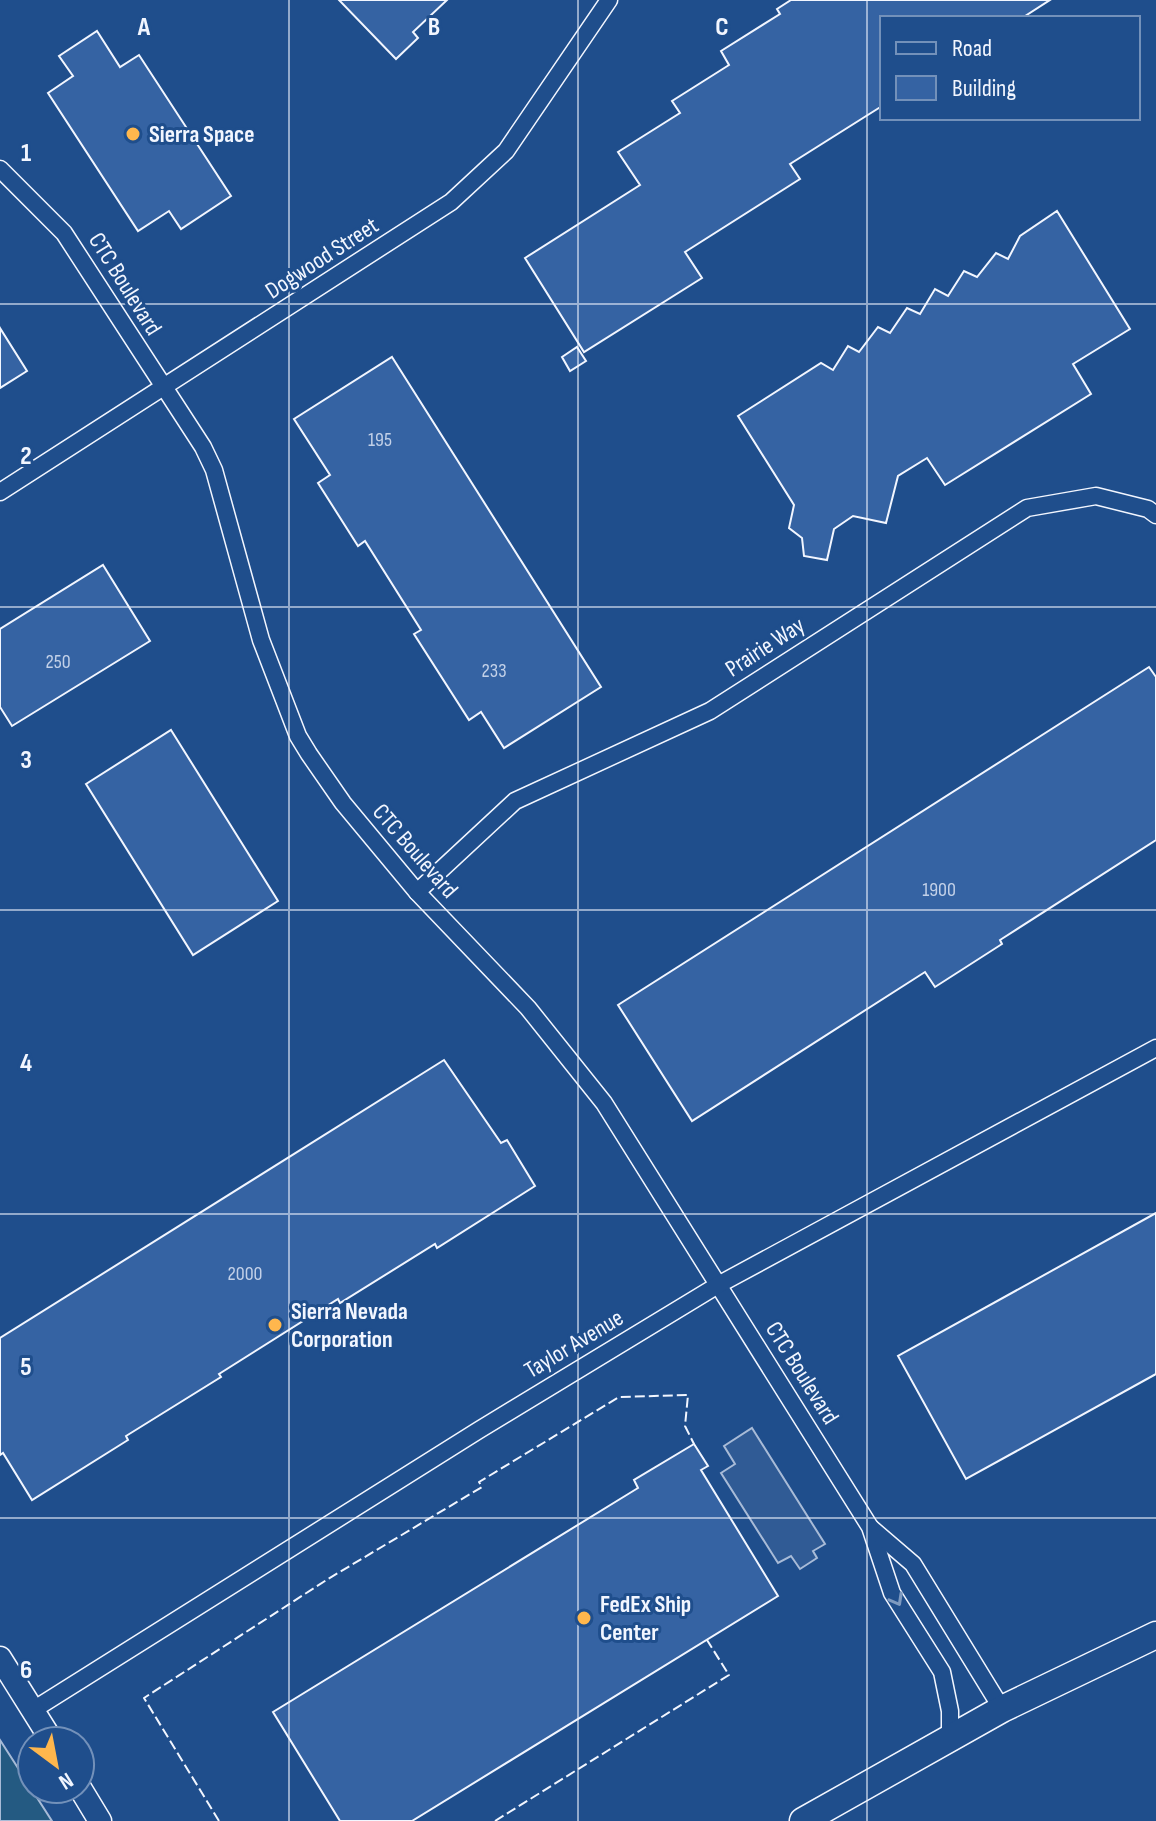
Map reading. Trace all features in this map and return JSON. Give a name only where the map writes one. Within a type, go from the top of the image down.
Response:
[{"type":"main road","points":[[803,1821],[1002,1709],[1156,1635]]},
{"type":"street","name":"Dogwood Street","points":[[0,492],[407,232],[467,188],[506,151],[609,0]]},
{"type":"street","name":"CTC Boulevard","points":[[0,169],[64,233],[162,389],[203,447],[214,470],[261,640],[298,736],[343,803],[417,892],[567,1053],[604,1103],[870,1527],[892,1593],[942,1672],[950,1711],[950,1738]]},
{"type":"street","name":"Prairie Way","points":[[417,892],[515,801],[710,711],[1027,508],[1096,496],[1148,509],[1156,515]]},
{"type":"street","name":"Taylor Avenue","points":[[33,1710],[502,1416],[718,1285],[1156,1048]]},
{"type":"street","name":"CTC Boulevard","points":[[870,1527],[913,1564],[1002,1709]]},
{"type":"street","points":[[0,1658],[42,1725]]},
{"type":"shaded area","points":[[752,1428],[825,1544],[813,1551],[817,1558],[800,1569],[791,1556],[778,1563],[721,1473],[735,1464],[724,1446]]},
{"type":"shaded area","points":[[0,1740],[16,1765],[16,1805],[42,1805],[52,1821],[0,1821]]},
{"type":"building","points":[[339,0],[447,0],[413,32],[418,38],[396,59]]},
{"type":"building","points":[[791,0],[1050,0],[1025,16],[880,16],[880,107],[790,164],[800,179],[685,252],[702,278],[584,352],[525,258],[640,185],[618,152],[680,113],[672,101],[729,65],[721,51],[780,14],[777,9]]},
{"type":"building","points":[[97,31],[120,67],[139,55],[231,196],[181,229],[169,211],[138,231],[48,93],[73,76],[59,56]]},
{"type":"building","points":[[1057,211],[1130,329],[1073,364],[1091,394],[945,485],[927,458],[898,476],[886,523],[853,516],[834,529],[827,560],[804,556],[802,538],[789,528],[794,505],[738,416],[821,363],[833,370],[848,346],[859,352],[878,327],[890,333],[907,308],[920,314],[935,289],[948,296],[964,271],[977,277],[996,253],[1008,259],[1020,236]]},
{"type":"building","points":[[0,328],[27,371],[0,388]]},
{"type":"building","points":[[577,347],[586,361],[570,371],[562,357]]},
{"type":"building","points":[[392,357],[601,687],[504,748],[481,712],[469,720],[414,634],[421,630],[365,541],[358,546],[318,483],[330,475],[294,419]]},
{"type":"building","points":[[103,565],[150,641],[12,726],[0,707],[0,629]]},
{"type":"building","points":[[1149,667],[1156,677],[1156,840],[1000,940],[1002,944],[935,987],[925,972],[692,1121],[618,1005]]},
{"type":"building","points":[[171,730],[278,901],[193,955],[86,784]]},
{"type":"building","points":[[444,1060],[501,1143],[507,1140],[535,1186],[437,1248],[435,1244],[340,1303],[338,1299],[219,1374],[221,1377],[126,1436],[128,1440],[32,1500],[3,1453],[0,1455],[0,1338]]},
{"type":"building","points":[[1156,1213],[1156,1374],[966,1479],[898,1356]]},
{"type":"building","name":"FedEx Ship Center","points":[[694,1444],[708,1466],[701,1470],[778,1596],[412,1821],[340,1821],[273,1712],[638,1488],[634,1480]]},
{"type":"fence","points":[[219,1821],[144,1698],[328,1579],[482,1487],[479,1482],[619,1397],[688,1395],[685,1426],[694,1444]]},
{"type":"fence","points":[[495,1821],[729,1675],[707,1640]]},
{"type":"place","name":"Sierra Space","points":[[133,134]]},
{"type":"place","name":"Sierra Nevada Corporation","points":[[275,1325]]},
{"type":"place","name":"FedEx Ship Center","points":[[584,1618]]}]
